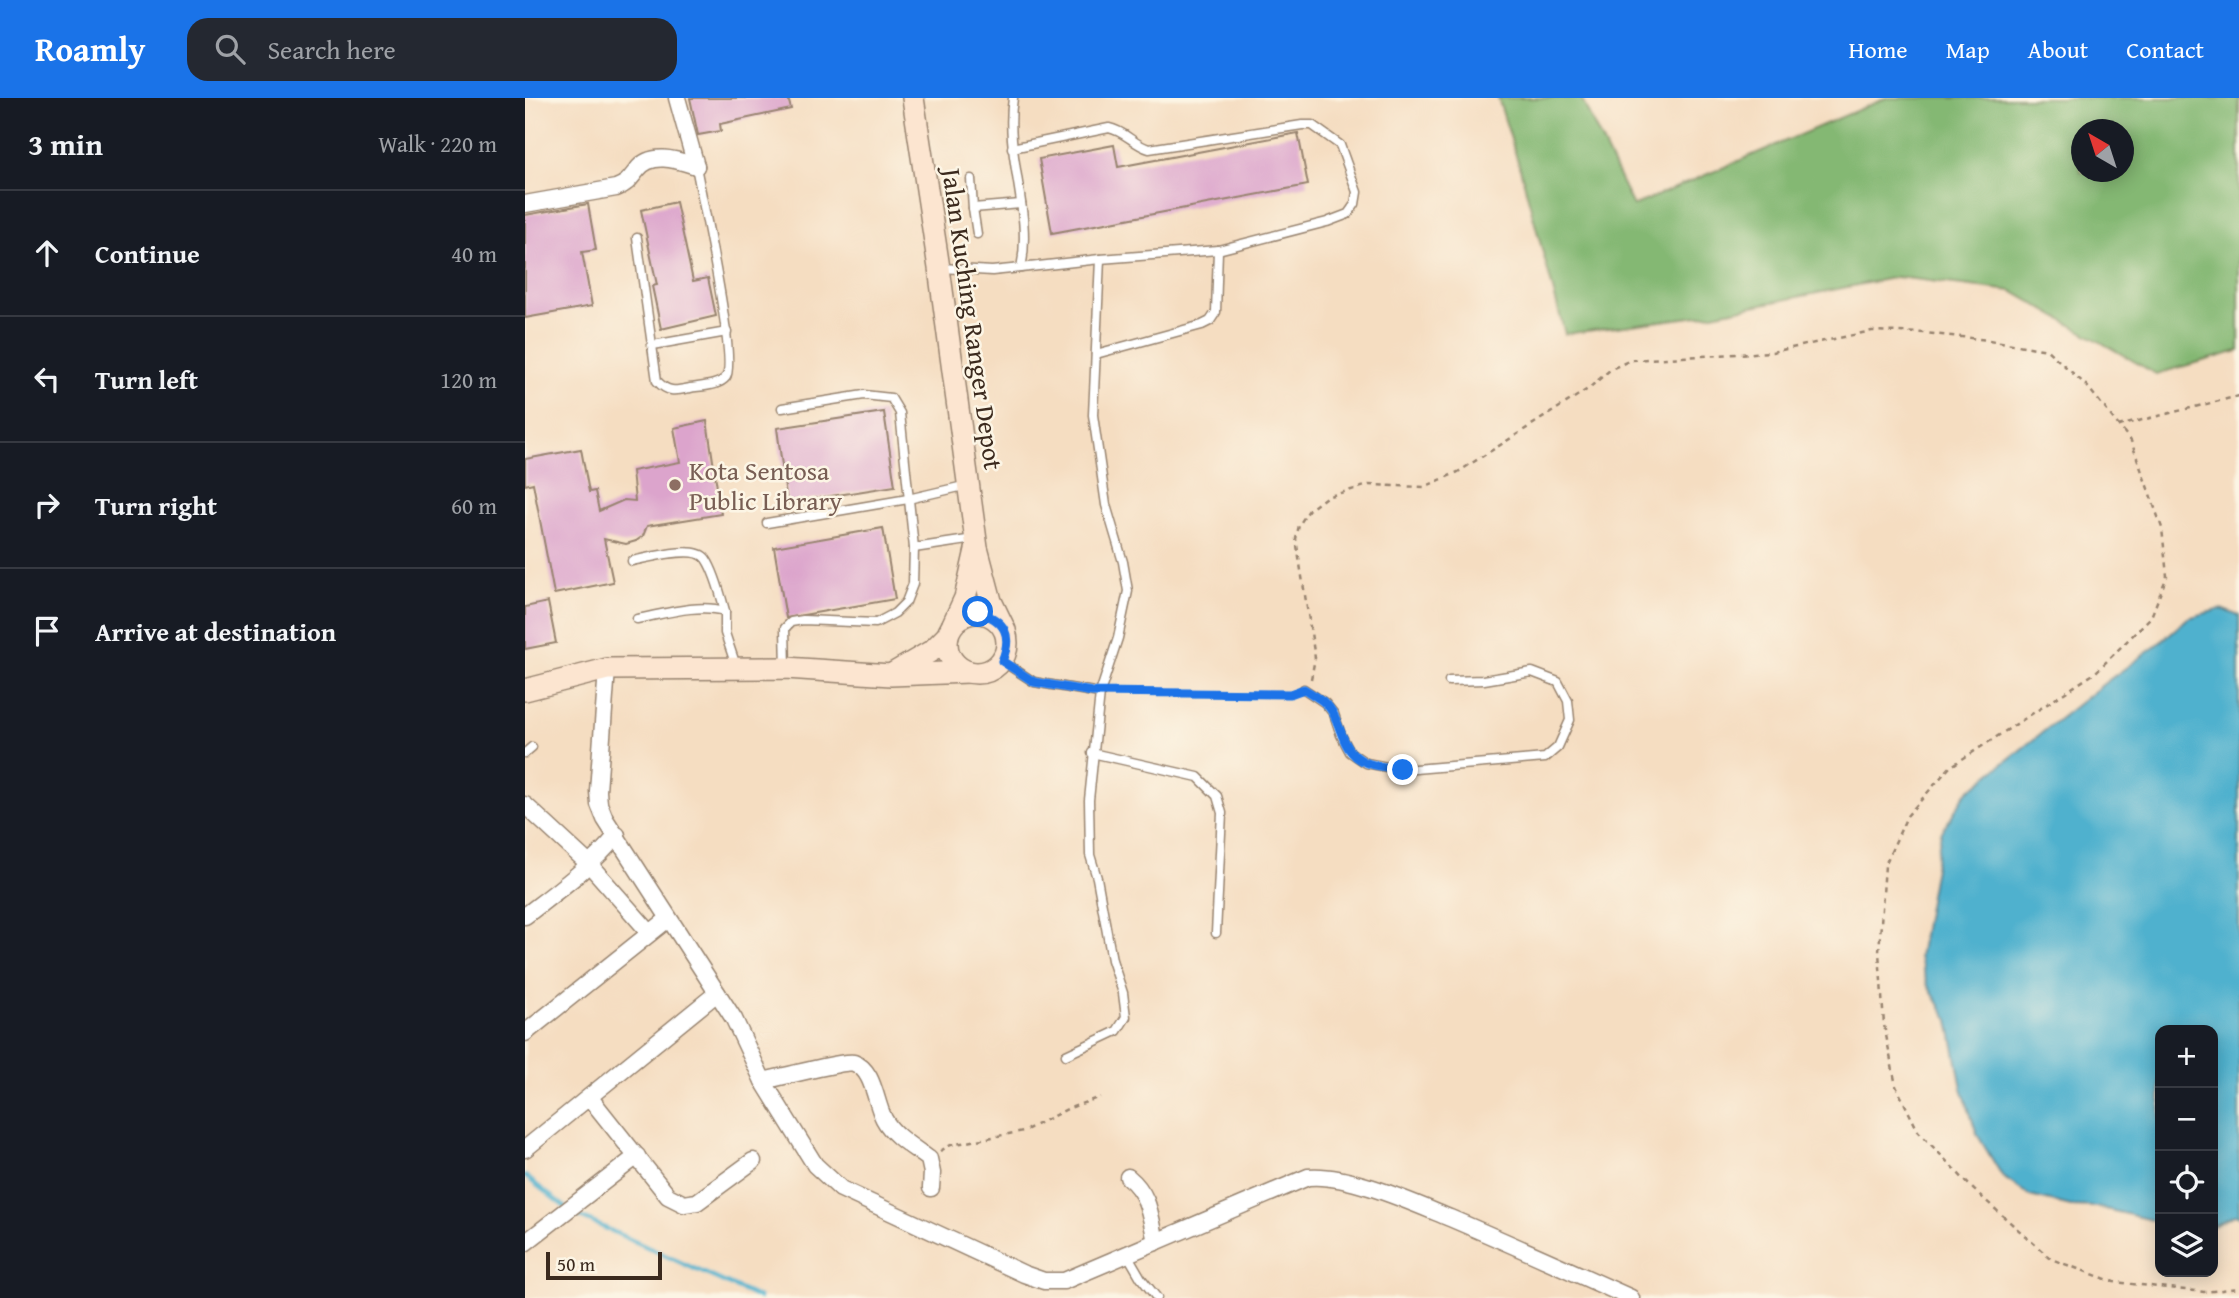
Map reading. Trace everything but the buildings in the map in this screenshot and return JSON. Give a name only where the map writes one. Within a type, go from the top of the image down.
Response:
[{"type":"street","points":[[677,98],[696,166]]},
{"type":"street","name":"Jalan Kuching Ranger Depot","points":[[912,98],[939,268],[976,543],[991,601],[1005,630]]},
{"type":"street","points":[[525,204],[616,188],[625,184],[647,161],[658,158],[696,166]]},
{"type":"street","points":[[969,673],[954,663],[948,653],[951,629],[965,598],[976,543]]},
{"type":"street","points":[[525,690],[607,669],[786,668],[891,675],[969,673],[989,670],[1002,661],[1007,649],[1005,630],[991,616],[978,612],[966,615],[933,650],[891,675]]},
{"type":"street","points":[[607,669],[599,804],[605,818],[734,1019],[763,1081],[815,1164],[841,1189],[1024,1274],[1044,1281],[1064,1281],[1308,1177],[1319,1176],[1376,1189],[1425,1208],[1522,1248],[1631,1298]]},
{"type":"street","points":[[526,808],[589,864],[650,933]]},
{"type":"street","points":[[525,916],[604,851],[617,835]]},
{"type":"street","points":[[525,1033],[668,919]]},
{"type":"street","points":[[525,1149],[717,993]]},
{"type":"street","points":[[763,1081],[839,1062],[854,1063],[866,1073],[884,1119],[894,1132],[929,1158],[931,1188]]},
{"type":"street","points":[[590,1098],[668,1196],[684,1205],[697,1202],[753,1161]]},
{"type":"street","points":[[525,1243],[637,1156]]},
{"type":"street","points":[[1128,1177],[1145,1195],[1156,1242]]},
{"type":"lane","points":[[1013,98],[1010,113],[1012,148],[1021,204],[1024,252],[1021,268]]},
{"type":"lane","points":[[939,268],[992,271],[1218,250],[1327,222],[1348,214],[1356,204],[1357,192],[1340,145],[1312,125],[1149,149],[1140,146],[1119,130],[1109,128],[1012,148]]},
{"type":"lane","points":[[637,238],[657,381],[671,392],[720,383],[730,369],[727,332],[696,166]]},
{"type":"lane","points":[[971,179],[977,234]]},
{"type":"lane","points":[[973,208],[1021,204]]},
{"type":"lane","points":[[1096,354],[1209,321],[1216,312],[1218,250]]},
{"type":"lane","points":[[1066,1055],[1117,1031],[1126,1017],[1123,993],[1112,960],[1097,878],[1090,855],[1089,800],[1100,692],[1118,638],[1128,591],[1123,562],[1106,505],[1093,415],[1100,259]]},
{"type":"lane","points":[[653,345],[727,332]]},
{"type":"lane","points":[[782,408],[865,394],[891,398],[900,414],[914,548],[913,584],[906,602],[895,613],[876,623],[803,620],[791,622],[785,628],[786,668]]},
{"type":"lane","points":[[767,523],[908,499],[968,485]]},
{"type":"lane","points":[[914,548],[976,543]]},
{"type":"lane","points":[[632,561],[684,552],[698,553],[706,558],[719,588],[725,611],[725,633],[737,668]]},
{"type":"lane","points":[[637,619],[703,608],[725,611]]},
{"type":"lane","points":[[1002,661],[1034,682],[1100,692]]},
{"type":"lane","points":[[1304,689],[1325,702],[1334,714],[1350,752],[1366,762],[1403,770],[1468,765],[1545,758],[1558,747],[1570,720],[1568,701],[1558,682],[1532,671],[1484,680],[1449,681]]},
{"type":"lane","points":[[1092,752],[1198,777],[1217,796],[1222,813],[1216,933]]},
{"type":"lane","points":[[1126,1254],[1157,1298]]},
{"type":"path","points":[[1100,692],[1290,694],[1304,689],[1313,678],[1315,659],[1296,540],[1299,525],[1309,510],[1326,497],[1369,485],[1424,487],[1458,472],[1588,389],[1611,369],[1631,360],[1772,352],[1872,331],[1989,340],[2047,351],[2087,386],[2131,441],[2162,528],[2167,576],[2151,617],[2095,673],[1949,767],[1907,816],[1885,866],[1879,952],[1884,1025],[1896,1086],[1918,1131],[1973,1189],[2051,1259],[2114,1282],[2204,1292],[2239,1289]]},
{"type":"path","points":[[2118,426],[2239,396]]},
{"type":"path","points":[[929,1158],[951,1145],[1024,1131],[1067,1109],[1100,1097]]},
{"type":"green space","points":[[1498,98],[1581,98],[1633,206],[1886,98],[2239,98],[2239,351],[2156,374],[2012,291],[1897,277],[1713,314],[1565,334]]},
{"type":"water","points":[[2221,609],[2239,616],[2239,1216],[2234,1215],[2218,1223],[2218,1025],[2155,1025],[2155,1221],[2097,1207],[2071,1206],[2030,1196],[2003,1177],[1977,1134],[1962,1088],[1949,1020],[1928,986],[1919,957],[1941,833],[1966,793],[2106,682],[2156,646],[2188,618]]},
{"type":"waterway","points":[[525,1176],[565,1207]]},
{"type":"waterway","points":[[572,1213],[759,1298]]},
{"type":"place","name":"Kota Sentosa Public Library","points":[[675,485]]},
{"type":"route","points":[[978,612],[991,616],[1005,630],[1007,649],[1002,661],[1034,682],[1100,692],[1290,694],[1304,689],[1325,702],[1334,714],[1350,752],[1366,762],[1403,770]]}]
